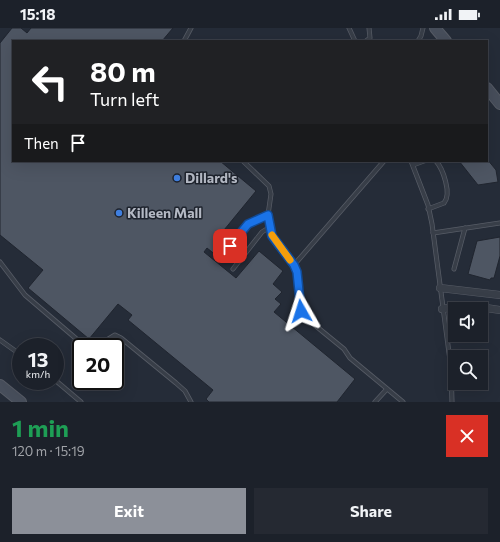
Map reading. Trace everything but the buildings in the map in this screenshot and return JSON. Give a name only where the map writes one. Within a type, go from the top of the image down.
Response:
[{"type":"main road","points":[[435,28],[445,40]]},
{"type":"main road","points":[[488,89],[500,103]]},
{"type":"main road","points":[[0,385],[21,402]]},
{"type":"street","points":[[440,288],[500,295]]},
{"type":"street","points":[[442,308],[466,305],[500,310]]},
{"type":"lane","points":[[185,40],[191,28]]},
{"type":"lane","points":[[349,28],[355,40]]},
{"type":"lane","points":[[367,40],[370,38],[371,32],[369,28]]},
{"type":"lane","points":[[419,40],[423,28]]},
{"type":"lane","points":[[244,162],[269,186],[271,194],[268,215],[272,236],[294,265],[297,272],[301,311],[306,318],[344,349],[350,358],[403,402]]},
{"type":"lane","points":[[294,265],[383,162]]},
{"type":"lane","points":[[428,209],[444,203],[447,197],[445,178],[437,162]]},
{"type":"lane","points":[[412,163],[428,209],[433,233],[451,368],[452,402]]},
{"type":"lane","points":[[230,246],[248,224],[268,215]]},
{"type":"lane","points":[[433,233],[500,223]]},
{"type":"lane","points":[[233,269],[262,232],[270,227]]},
{"type":"lane","points":[[454,269],[465,228]]},
{"type":"lane","points":[[0,262],[24,294],[75,338]]},
{"type":"lane","points":[[110,338],[115,335],[121,338]]},
{"type":"lane","points":[[0,340],[12,349]]},
{"type":"lane","points":[[124,340],[185,391],[191,402]]},
{"type":"lane","points":[[64,388],[81,402]]},
{"type":"lane","points":[[375,402],[387,388]]},
{"type":"slow traffic","points":[[272,235],[290,260]]},
{"type":"place","name":"Dillard's","points":[[177,178]]},
{"type":"place","name":"Killeen Mall","points":[[119,213]]},
{"type":"route","points":[[230,246],[248,224],[268,215],[272,236],[294,265],[297,272],[301,311]]}]
